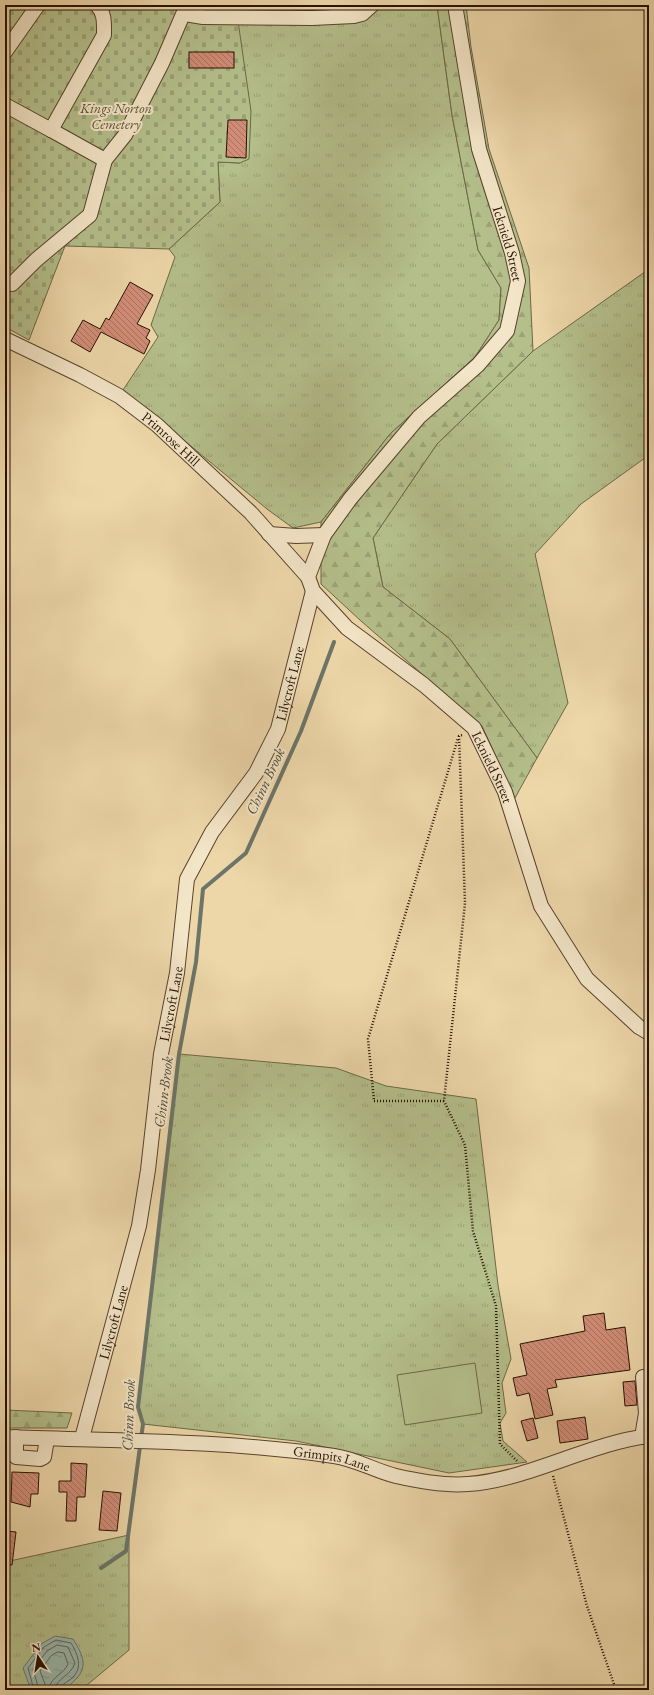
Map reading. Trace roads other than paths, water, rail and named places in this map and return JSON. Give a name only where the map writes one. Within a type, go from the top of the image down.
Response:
[{"type":"street","points":[[5,52],[38,5]]},
{"type":"street","points":[[51,130],[104,35],[104,20],[100,8],[97,5]]},
{"type":"street","points":[[5,281],[12,284],[36,260],[90,215],[105,160],[125,135],[186,9],[203,17],[319,18],[354,16],[362,14],[372,5]]},
{"type":"street","name":"Icknield Street","points":[[455,5],[479,149],[512,254],[518,281],[507,331],[478,365],[418,417],[350,499],[324,535],[308,577],[312,590],[347,628],[424,685],[474,728],[505,792],[541,906],[588,979],[639,1027],[649,1033]]},
{"type":"street","points":[[5,105],[105,160]]},
{"type":"street","name":"Primrose Hill","points":[[5,339],[80,375],[119,396],[162,430],[251,513],[308,577]]},
{"type":"street","points":[[270,534],[296,536],[324,535]]},
{"type":"street","name":"Lilycroft Lane","points":[[82,1438],[139,1226],[148,1170],[161,1054],[177,973],[187,879],[212,832],[256,773],[278,729],[312,590]]},
{"type":"street","points":[[643,1376],[646,1436]]},
{"type":"street","name":"Grimpits Lane","points":[[11,1437],[47,1439],[82,1438],[235,1447],[335,1456],[363,1464],[395,1476],[440,1483],[467,1484],[495,1480],[646,1436]]},
{"type":"street","points":[[11,1437],[16,1457],[40,1459],[44,1457],[47,1439]]},
{"type":"water","points":[[55,1636],[73,1639],[82,1658],[83,1668],[81,1673],[70,1685],[62,1690],[31,1690],[23,1668],[41,1644]]},
{"type":"waterway","name":"Chinn Brook","points":[[101,1568],[126,1551],[143,1424],[138,1407],[179,1054],[196,962],[203,889],[246,853],[301,731],[334,642]]},
{"type":"park label","name":"Kings Norton Cemetery","points":[[116,116]]}]
